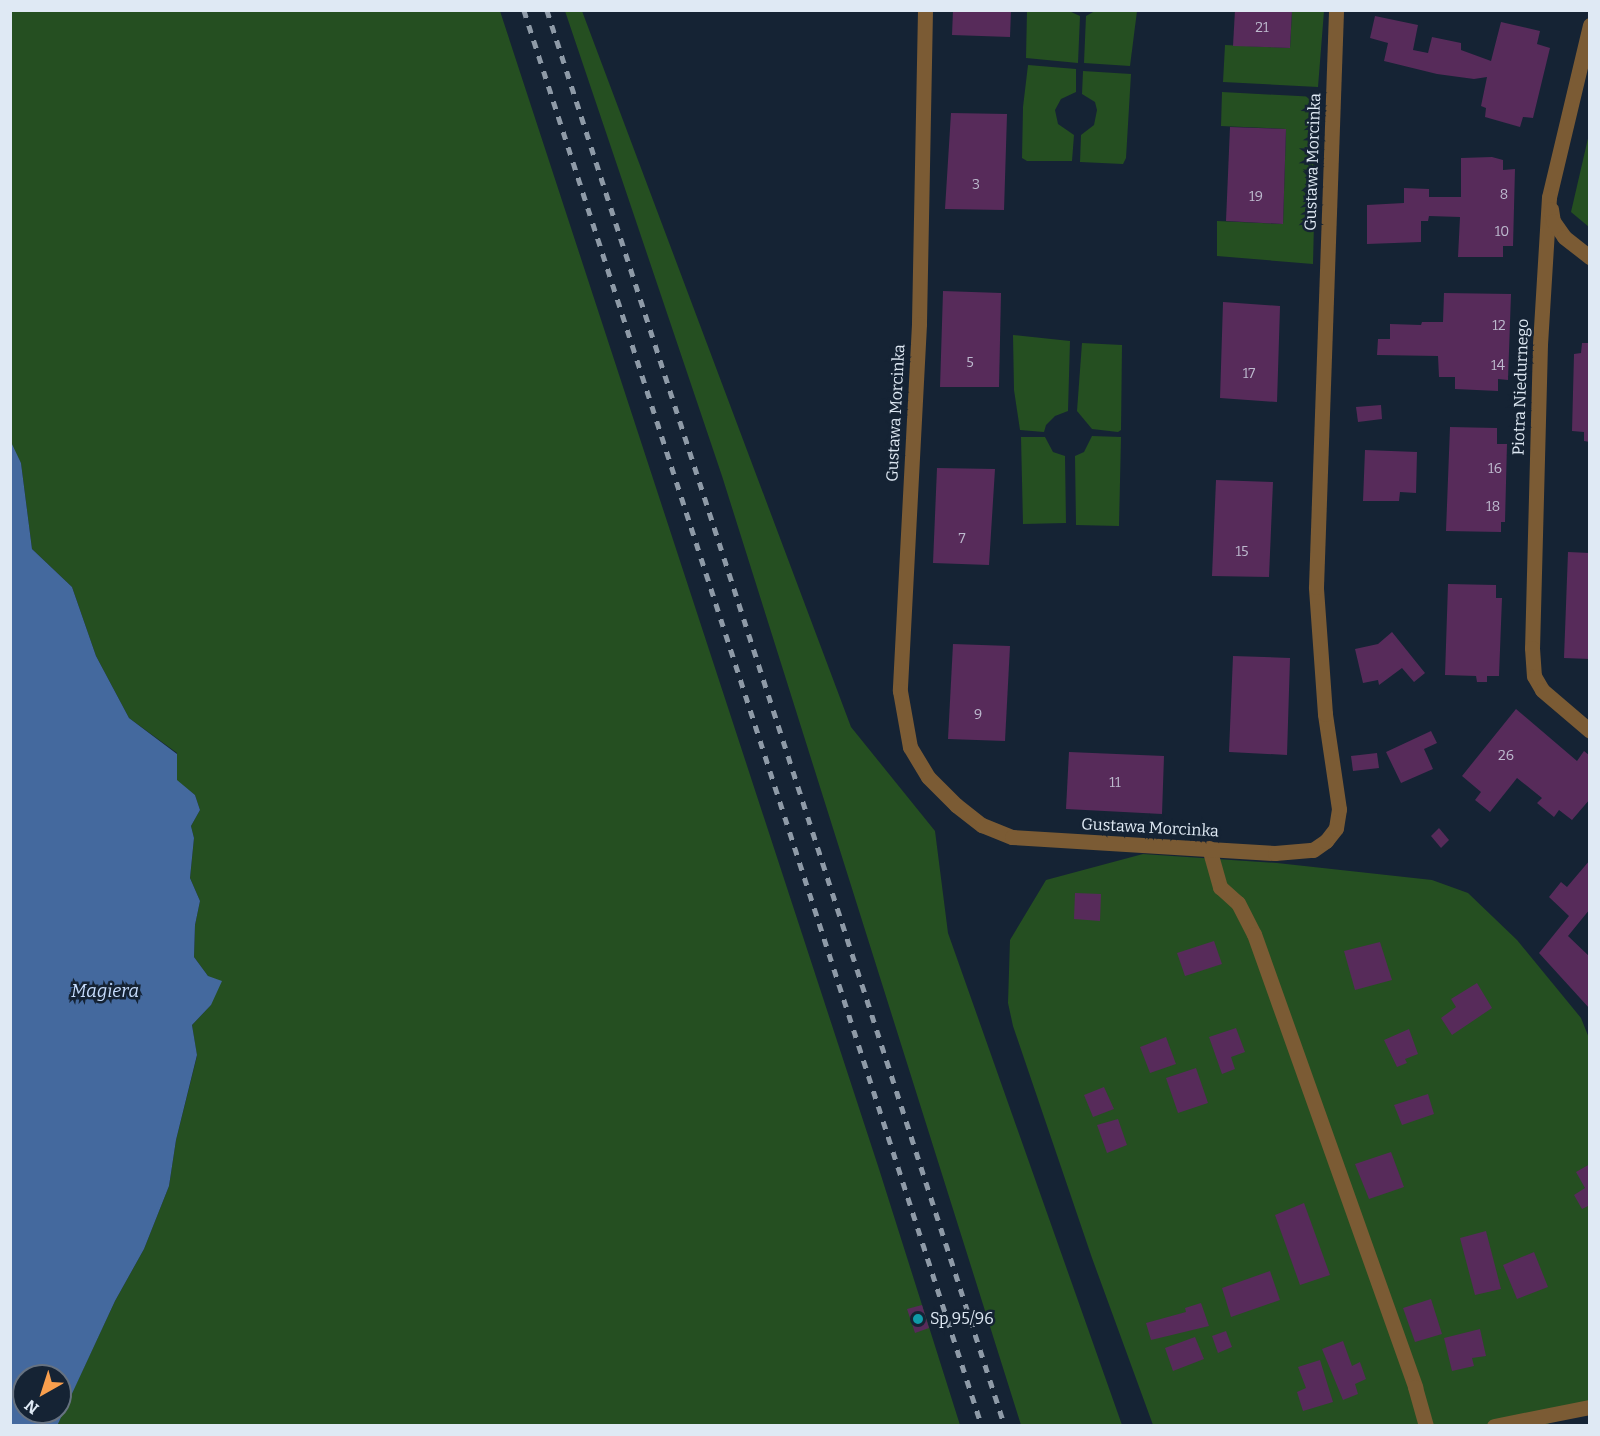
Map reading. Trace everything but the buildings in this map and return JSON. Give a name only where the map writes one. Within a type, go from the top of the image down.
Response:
[{"type":"street","name":"Gustawa Morcinka","points":[[926,10],[919,324],[900,691],[910,747],[928,777],[956,805],[981,825],[1012,837],[1275,853],[1313,850],[1326,841],[1336,828],[1339,809],[1325,714],[1316,587],[1336,10]]},
{"type":"street","name":"Piotra Niedurnego","points":[[1590,25],[1549,197],[1540,344],[1532,648],[1534,676],[1542,690],[1590,731]]},
{"type":"street","points":[[1549,197],[1553,221],[1564,237],[1590,257]]},
{"type":"street","points":[[1209,848],[1220,887],[1238,903],[1254,934],[1415,1387],[1426,1425]]},
{"type":"street","points":[[1494,1425],[1590,1407]]},
{"type":"green space","points":[[10,11],[500,11],[879,1169],[960,1425],[57,1425],[72,1424],[72,1393],[115,1301],[144,1249],[169,1186],[176,1140],[197,1056],[192,1025],[211,1005],[208,976],[194,957],[195,925],[200,901],[190,878],[194,838],[191,826],[200,810],[195,795],[176,780],[177,753],[129,718],[96,656],[72,587],[32,549],[21,463],[10,442]]},
{"type":"green space","points":[[565,11],[582,11],[851,727],[935,831],[948,933],[1122,1425],[1021,1425],[722,476]]},
{"type":"green space","points":[[1027,11],[1069,11],[1080,16],[1078,63],[1026,58]]},
{"type":"green space","points":[[1095,11],[1137,11],[1130,66],[1084,63],[1086,16]]},
{"type":"green space","points":[[1292,11],[1324,11],[1318,87],[1223,82],[1225,45],[1290,48]]},
{"type":"green space","points":[[1028,65],[1076,69],[1076,92],[1061,99],[1055,110],[1058,124],[1074,135],[1072,161],[1027,161],[1022,158],[1023,107]]},
{"type":"green space","points":[[1083,71],[1131,74],[1126,158],[1123,164],[1080,162],[1081,135],[1094,125],[1097,110],[1095,102],[1082,94]]},
{"type":"green space","points":[[1222,92],[1317,97],[1313,264],[1217,256],[1217,221],[1283,224],[1286,129],[1221,126]]},
{"type":"green space","points":[[1589,134],[1590,227],[1571,212]]},
{"type":"green space","points":[[1013,335],[1070,341],[1068,411],[1055,416],[1046,425],[1044,432],[1020,430],[1014,390]]},
{"type":"green space","points":[[1082,343],[1122,345],[1121,430],[1118,432],[1092,429],[1077,411]]},
{"type":"green space","points":[[1092,436],[1121,437],[1119,526],[1076,525],[1075,456],[1084,452]]},
{"type":"green space","points":[[1021,437],[1045,437],[1053,452],[1065,456],[1066,523],[1023,524]]},
{"type":"green space","points":[[1143,854],[1277,863],[1432,880],[1468,893],[1517,940],[1581,1018],[1589,1038],[1589,1404],[1548,1421],[1549,1425],[1153,1425],[1092,1258],[1013,1026],[1008,1003],[1010,940],[1046,880]]},
{"type":"water","name":"Magiera","points":[[11,442],[21,463],[32,549],[72,587],[96,656],[129,718],[177,754],[177,780],[195,795],[200,810],[191,826],[194,838],[190,878],[200,901],[195,925],[194,957],[208,976],[222,981],[211,1005],[192,1025],[197,1055],[176,1140],[169,1186],[144,1249],[115,1301],[72,1394],[72,1364],[12,1364],[12,1424],[58,1424],[57,1426],[10,1425]]},
{"type":"railway","points":[[524,10],[982,1426]]},
{"type":"railway","points":[[547,10],[1005,1426]]},
{"type":"place","name":"Sp 95/96","points":[[918,1319]]}]
